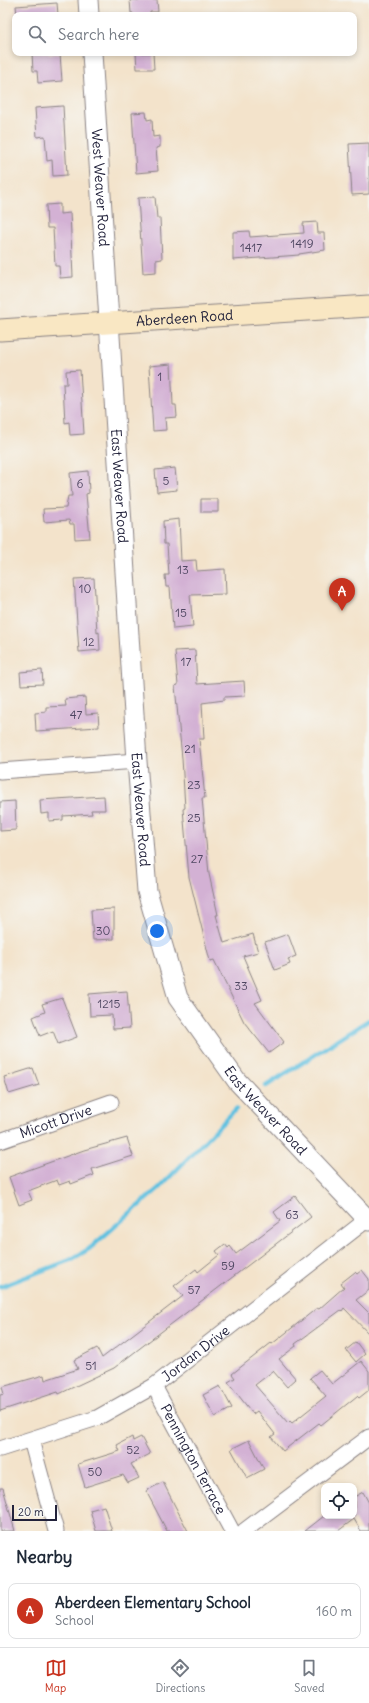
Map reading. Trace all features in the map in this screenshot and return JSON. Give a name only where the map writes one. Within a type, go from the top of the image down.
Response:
[{"type":"main road","name":"Aberdeen Road","points":[[0,330],[369,306]]},
{"type":"street","points":[[88,0],[89,12]]},
{"type":"street","name":"West Weaver Road","points":[[92,56],[110,322]]},
{"type":"street","name":"East Weaver Road","points":[[110,322],[137,761],[147,891],[178,998],[237,1081],[368,1220]]},
{"type":"street","points":[[0,770],[137,761]]},
{"type":"street","name":"Micott Drive","points":[[0,1141],[111,1102]]},
{"type":"street","name":"Jordan Drive","points":[[0,1449],[97,1418],[154,1386],[368,1220]]},
{"type":"street","name":"Pennington Terrace","points":[[154,1386],[232,1531]]},
{"type":"street","points":[[244,1531],[369,1437]]},
{"type":"street","points":[[31,1440],[56,1531]]},
{"type":"building","points":[[130,0],[157,0],[158,12],[131,12]]},
{"type":"building","points":[[57,3],[58,12],[17,12],[16,6]]},
{"type":"building","points":[[32,56],[60,56],[62,81],[38,83],[37,71],[33,71]]},
{"type":"building","points":[[136,56],[153,56],[154,69],[137,69]]},
{"type":"building","points":[[63,106],[67,175],[53,176],[52,160],[47,161],[45,136],[37,137],[35,108]]},
{"type":"building","points":[[146,112],[147,120],[152,119],[153,137],[160,136],[160,147],[156,148],[158,171],[136,173],[132,113]]},
{"type":"building","points":[[369,143],[369,194],[352,195],[349,144]]},
{"type":"building","points":[[155,197],[157,218],[160,218],[162,259],[156,260],[156,272],[143,273],[138,198]]},
{"type":"building","points":[[60,204],[60,214],[70,213],[73,277],[60,278],[59,266],[55,266],[53,228],[47,228],[46,205]]},
{"type":"building","points":[[317,222],[318,233],[324,233],[325,250],[299,255],[233,260],[233,232],[249,231],[250,237],[304,233],[303,223]]},
{"type":"building","points":[[171,364],[173,405],[176,405],[177,417],[165,418],[166,430],[153,431],[149,366]]},
{"type":"building","points":[[80,370],[84,434],[70,435],[69,422],[65,423],[63,384],[67,384],[66,371]]},
{"type":"building","points":[[175,468],[177,490],[157,492],[155,470]]},
{"type":"building","points":[[88,471],[89,493],[86,494],[90,538],[75,539],[74,524],[70,524],[69,520],[44,522],[43,509],[66,508],[68,496],[72,496],[70,473]]},
{"type":"building","points":[[201,499],[218,499],[218,512],[201,512]]},
{"type":"building","points":[[179,519],[181,561],[196,560],[197,571],[225,569],[226,594],[190,595],[193,627],[173,629],[170,587],[166,587],[165,575],[169,575],[167,544],[164,544],[163,521]]},
{"type":"building","points":[[94,578],[97,633],[99,632],[100,650],[79,652],[74,579]]},
{"type":"building","points":[[195,650],[197,684],[244,681],[245,696],[224,697],[224,700],[202,703],[204,739],[199,739],[205,798],[202,798],[209,874],[218,915],[216,915],[224,943],[253,934],[258,952],[243,956],[262,1000],[255,1003],[284,1042],[269,1053],[244,1022],[214,960],[210,961],[189,877],[183,809],[185,808],[182,758],[175,686],[178,685],[175,651]]},
{"type":"building","points":[[42,670],[43,684],[21,685],[20,672]]},
{"type":"building","points":[[85,697],[86,714],[98,713],[99,727],[36,731],[35,713],[46,712],[46,707],[66,706],[65,699]]},
{"type":"building","points":[[104,796],[105,810],[91,810],[92,814],[63,816],[63,820],[49,821],[49,813],[41,814],[40,800]]},
{"type":"building","points":[[15,801],[16,830],[0,831],[0,802]]},
{"type":"building","points":[[114,909],[114,939],[93,940],[91,910]]},
{"type":"building","points":[[288,934],[296,956],[288,959],[290,964],[275,970],[265,942]]},
{"type":"building","points":[[127,991],[130,1028],[113,1029],[112,1015],[90,1016],[89,994]]},
{"type":"building","points":[[62,998],[77,1037],[58,1044],[53,1031],[40,1036],[33,1017],[45,1012],[42,1004]]},
{"type":"building","points":[[33,1068],[39,1085],[9,1094],[4,1077]]},
{"type":"building","points":[[127,1138],[133,1156],[92,1169],[94,1175],[71,1184],[70,1181],[59,1185],[57,1180],[28,1191],[32,1200],[19,1205],[9,1177],[84,1150]]},
{"type":"building","points":[[295,1196],[311,1217],[114,1368],[59,1394],[58,1392],[0,1411],[0,1395],[4,1394],[2,1387],[44,1375],[45,1380],[78,1369],[74,1360],[97,1348],[102,1358],[183,1296],[174,1286],[196,1269],[198,1272],[219,1255],[216,1251],[225,1244],[228,1248],[230,1246],[236,1254],[280,1221],[274,1212]]},
{"type":"building","points":[[362,1270],[369,1279],[369,1290],[356,1300],[369,1313],[369,1334],[344,1308],[342,1311],[341,1310],[295,1344],[296,1346],[279,1359],[296,1379],[287,1387],[273,1371],[255,1385],[288,1423],[290,1421],[292,1423],[326,1396],[310,1378],[320,1370],[332,1384],[361,1361],[369,1371],[369,1390],[359,1398],[357,1396],[321,1425],[319,1423],[283,1451],[271,1437],[275,1434],[257,1411],[253,1414],[228,1382],[235,1378],[232,1374],[317,1308],[319,1309],[344,1287],[341,1283],[355,1272],[357,1274]]},
{"type":"building","points":[[356,1342],[365,1354],[356,1362],[346,1350]]},
{"type":"building","points":[[220,1386],[232,1408],[215,1417],[203,1395]]},
{"type":"building","points":[[132,1437],[133,1441],[141,1437],[150,1454],[131,1464],[139,1478],[128,1483],[123,1475],[85,1487],[78,1464],[120,1451],[117,1445]]},
{"type":"building","points":[[249,1440],[264,1469],[247,1478],[231,1449]]},
{"type":"building","points":[[163,1482],[188,1531],[167,1531],[146,1491]]},
{"type":"building","points":[[0,1488],[3,1488],[15,1531],[0,1531]]},
{"type":"building","points":[[363,1492],[369,1503],[369,1531],[361,1531],[354,1519],[357,1519],[357,1495]]},
{"type":"building","points":[[104,1506],[112,1531],[96,1531],[90,1510]]},
{"type":"building","points":[[321,1518],[354,1519],[338,1531],[305,1531]]},
{"type":"waterway","points":[[266,1086],[369,1020]]},
{"type":"waterway","points":[[0,1287],[70,1260],[89,1249],[159,1188],[236,1109]]},
{"type":"place","name":"Aberdeen Elementary School","points":[[342,611]]}]
